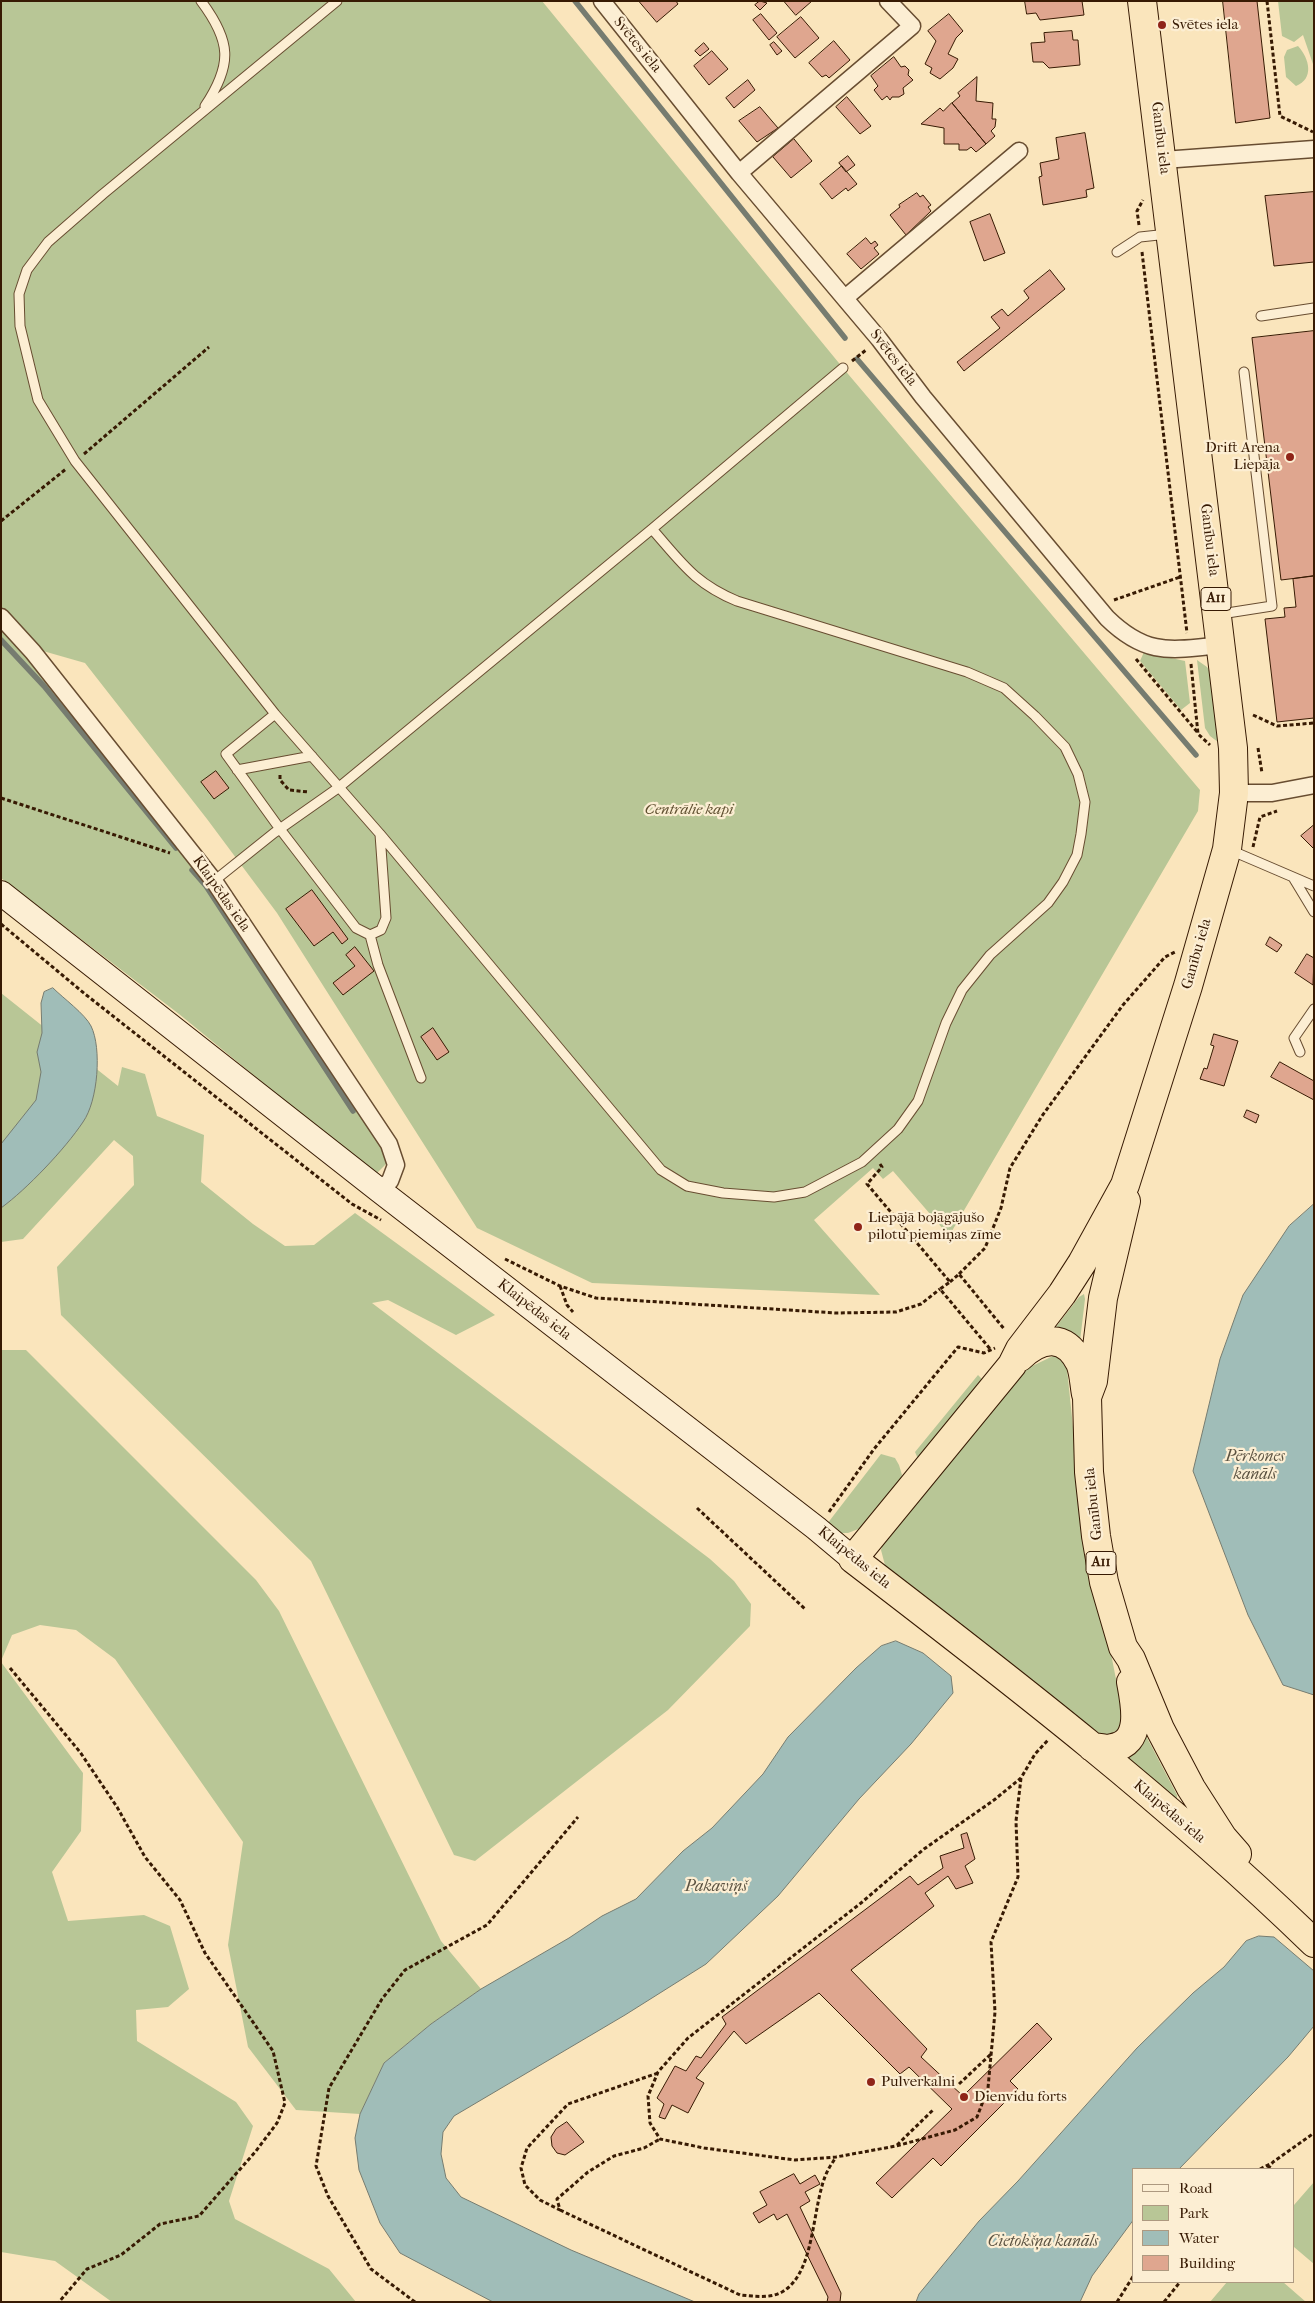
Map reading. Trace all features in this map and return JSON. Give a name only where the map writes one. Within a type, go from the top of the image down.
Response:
[{"type":"highway","name":"Ganību iela","points":[[852,1559],[1001,1353],[1020,1349],[1062,1294],[1082,1263],[1125,1185],[1188,986],[1238,853],[1233,748],[1222,645],[1142,1]]},
{"type":"highway","name":"Ganību iela","points":[[1125,1185],[1127,1199],[1103,1298],[1093,1381],[1087,1398],[1089,1472],[1096,1536],[1104,1582],[1123,1647],[1132,1659],[1160,1729],[1191,1788],[1223,1838],[1265,1890],[1272,1902]]},
{"type":"highway","points":[[1001,1353],[1030,1348],[1050,1340],[1066,1344],[1080,1364],[1087,1398]]},
{"type":"highway","name":"Klaipēdas iela","points":[[852,1559],[1062,1722],[1188,1827],[1272,1902],[1314,1943]]},
{"type":"highway","points":[[1092,1747],[1111,1749],[1120,1745],[1133,1732],[1136,1720],[1135,1701],[1123,1647]]},
{"type":"main road","name":"Klaipēdas iela","points":[[1,893],[379,1190],[816,1528],[852,1559]]},
{"type":"street","name":"Svētes iela","points":[[602,1],[739,173],[879,339],[923,397],[1097,606],[1125,636],[1148,646],[1170,650],[1222,645]]},
{"type":"street","points":[[739,173],[912,26],[888,1]]},
{"type":"street","points":[[1162,160],[1314,149]]},
{"type":"street","points":[[845,298],[1019,150]]},
{"type":"street","name":"Klaipēdas iela","points":[[1,617],[33,652],[214,881],[389,1144],[396,1165],[390,1181],[379,1190]]},
{"type":"street","points":[[1234,793],[1272,793],[1314,785]]},
{"type":"lane","points":[[200,114],[219,85],[226,62],[222,34],[202,1]]},
{"type":"lane","points":[[337,1],[48,242],[27,270],[19,294],[20,326],[38,400],[75,461],[275,714],[380,834],[661,1170],[687,1186],[724,1193],[774,1198],[805,1192],[862,1162],[898,1129],[918,1101],[946,1023],[962,990],[990,955],[1048,903],[1064,882],[1076,855],[1085,802],[1078,774],[1065,747],[1004,688],[967,672],[737,601],[714,591],[694,577],[652,529]]},
{"type":"lane","points":[[1117,252],[1140,237],[1171,234]]},
{"type":"lane","points":[[1261,316],[1314,308]]},
{"type":"lane","points":[[214,881],[338,788],[652,529],[843,368]]},
{"type":"lane","points":[[1218,614],[1272,606],[1244,372]]},
{"type":"lane","points":[[275,714],[226,754],[280,830],[356,928],[370,935],[378,965],[420,1078]]},
{"type":"lane","points":[[237,770],[312,756]]},
{"type":"lane","points":[[370,935],[381,930],[386,918],[380,834]]},
{"type":"lane","points":[[1238,853],[1294,879],[1314,886]]},
{"type":"lane","points":[[1294,879],[1314,912]]},
{"type":"lane","points":[[1300,1052],[1294,1038],[1314,1009]]},
{"type":"path","points":[[1267,1],[1280,116],[1314,132]]},
{"type":"path","points":[[1141,249],[1188,636]]},
{"type":"path","points":[[843,368],[879,339]]},
{"type":"path","points":[[1,521],[209,347]]},
{"type":"path","points":[[1097,606],[1180,578]]},
{"type":"path","points":[[1125,636],[1125,646],[1198,734],[1215,750]]},
{"type":"path","points":[[1191,661],[1198,734]]},
{"type":"path","points":[[1253,714],[1277,726],[1314,723]]},
{"type":"path","points":[[279,762],[280,780],[289,790],[330,794]]},
{"type":"path","points":[[1,798],[199,862]]},
{"type":"path","points":[[1238,853],[1260,817]]},
{"type":"path","points":[[1,924],[85,994],[352,1204],[386,1223]]},
{"type":"path","points":[[502,1258],[560,1286],[596,1298],[836,1314],[896,1312],[921,1304],[950,1282],[985,1248],[1001,1208],[1010,1168],[1042,1116],[1123,1005],[1165,957],[1176,951],[1174,959]]},
{"type":"path","points":[[872,1153],[882,1167],[867,1184],[950,1282]]},
{"type":"path","points":[[959,1274],[1009,1335]]},
{"type":"path","points":[[940,1289],[1001,1353]]},
{"type":"path","points":[[826,1515],[874,1449],[958,1347],[984,1353],[1001,1353]]},
{"type":"path","points":[[697,1508],[805,1609]]},
{"type":"path","points":[[10,1668],[80,1752],[117,1807],[145,1856],[180,1900],[205,1953],[273,2051],[285,2103],[277,2123],[262,2144],[199,2216],[160,2224],[121,2255],[87,2270],[58,2302]]},
{"type":"path","points":[[660,2139],[650,2124],[648,2096],[658,2072],[688,2038],[861,1903],[924,1849],[994,1800],[1021,1778],[1035,1754],[1062,1722]]},
{"type":"path","points":[[560,2210],[558,2199],[588,2172],[614,2156],[644,2148],[660,2139],[704,2148],[795,2160],[836,2157],[896,2146],[954,2130],[976,2116],[988,2088],[992,2054],[995,2012],[991,1942],[1018,1877],[1016,1821],[1021,1778]]},
{"type":"path","points":[[415,2302],[371,2270],[328,2196],[316,2166],[328,2088],[382,1999],[405,1970],[487,1925],[578,1817]]},
{"type":"path","points":[[959,2084],[992,2054]]},
{"type":"path","points":[[658,2072],[568,2104],[526,2148],[521,2168],[525,2185],[540,2200],[740,2295],[766,2297],[782,2292],[795,2281],[804,2263],[827,2171],[836,2157]]},
{"type":"path","points":[[896,2146],[934,2110]]},
{"type":"path","points":[[1262,2168],[1314,2132]]},
{"type":"path","points":[[1269,2168],[1273,2162]]},
{"type":"path","points":[[1117,2302],[1132,2278]]},
{"type":"path","points":[[1164,2302],[1179,2283]]},
{"type":"green space","name":"Centrālie kapi","points":[[1,1],[542,1],[843,368],[1200,790],[1198,811],[949,1236],[893,1171],[883,1179],[873,1168],[814,1220],[880,1295],[592,1283],[477,1228],[277,913],[207,819],[85,663],[15,643],[51,681],[212,885],[384,1151],[388,1162],[377,1173],[368,1169],[179,1014],[1,878]]},
{"type":"green space","points":[[1278,1],[1314,1],[1314,67],[1303,35],[1294,42],[1282,36]]},
{"type":"green space","points":[[1298,46],[1305,57],[1308,74],[1302,83],[1296,86],[1286,77],[1284,57],[1287,50]]},
{"type":"green space","points":[[1144,652],[1185,661],[1190,703],[1181,710],[1140,661]]},
{"type":"green space","points":[[1197,660],[1207,667],[1211,673],[1222,745],[1210,736],[1205,728]]},
{"type":"green space","points":[[1,993],[118,1086],[122,1067],[145,1074],[157,1116],[204,1135],[201,1182],[253,1224],[285,1246],[314,1245],[355,1213],[495,1315],[456,1335],[388,1300],[372,1303],[710,1559],[734,1581],[751,1604],[750,1626],[668,1710],[475,1861],[454,1855],[311,1561],[61,1315],[57,1267],[134,1185],[133,1156],[114,1140],[23,1239],[1,1242]]},
{"type":"green space","points":[[1084,1294],[1080,1341],[1052,1332],[1079,1297]]},
{"type":"green space","points":[[1,1350],[26,1350],[256,1580],[279,1611],[441,1941],[481,1989],[431,2024],[384,2063],[360,2114],[296,2110],[248,2047],[228,1945],[243,1842],[115,1659],[76,1630],[40,1625],[12,1635],[1,1661]]},
{"type":"green space","points":[[1053,1356],[1062,1360],[1067,1369],[1080,1495],[1122,1710],[1122,1722],[1118,1729],[1111,1734],[1105,1735],[1099,1735],[886,1569],[881,1550],[884,1540],[1022,1371]]},
{"type":"green space","points":[[978,1375],[984,1381],[918,1459],[915,1452]]},
{"type":"green space","points":[[881,1454],[895,1458],[899,1465],[902,1475],[899,1486],[866,1526],[848,1533],[839,1533],[827,1524]]},
{"type":"green space","points":[[1,1662],[83,1773],[81,1831],[52,1872],[68,1921],[144,1915],[170,1926],[189,1989],[168,2007],[136,2010],[137,2041],[236,2102],[253,2126],[229,2201],[235,2219],[329,2269],[356,2302],[112,2302],[55,2261],[1,2252]]},
{"type":"green space","points":[[1144,1732],[1177,1795],[1177,1799],[1118,1752]]},
{"type":"green space","points":[[1314,2182],[1314,2264],[1295,2248],[1295,2204]]},
{"type":"green space","points":[[1226,2283],[1284,2283],[1306,2302],[1210,2302]]},
{"type":"water","points":[[53,988],[84,1016],[91,1026],[97,1061],[97,1074],[92,1101],[83,1122],[56,1156],[34,1180],[1,1208],[1,1144],[36,1100],[41,1072],[37,1052],[42,1033],[41,1003],[44,992]]},
{"type":"water","name":"Pērkones kanāls","points":[[1314,1204],[1314,1695],[1283,1685],[1248,1615],[1193,1471],[1220,1359],[1243,1295],[1289,1226]]},
{"type":"water","name":"Pakaviņš","points":[[896,1641],[923,1653],[951,1676],[953,1693],[911,1744],[859,1799],[778,1896],[706,1964],[625,2015],[454,2116],[443,2132],[441,2154],[446,2178],[461,2197],[571,2250],[695,2302],[493,2302],[400,2253],[380,2223],[359,2170],[355,2138],[360,2114],[384,2063],[431,2024],[481,1989],[569,1938],[602,1916],[636,1899],[683,1851],[712,1828],[763,1774],[788,1737],[856,1668],[881,1646]]},
{"type":"water","name":"Cietokšņa kanāls","points":[[1259,1936],[1274,1937],[1314,1971],[1314,2026],[1288,2057],[1180,2168],[1132,2168],[1132,2222],[1092,2276],[1080,2302],[916,2302],[919,2294],[979,2221],[1018,2181],[1137,2048],[1193,1993],[1224,1967],[1246,1941]]},
{"type":"building","points":[[639,1],[676,1],[678,4],[657,22]]},
{"type":"building","points":[[760,1],[767,3],[760,10],[755,5]]},
{"type":"building","points":[[784,1],[812,1],[796,15]]},
{"type":"building","points":[[1025,1],[1082,1],[1084,15],[1040,20],[1036,13],[1027,14]]},
{"type":"building","points":[[1223,1],[1257,1],[1270,118],[1236,123]]},
{"type":"building","points":[[761,14],[777,33],[769,40],[753,20]]},
{"type":"building","points":[[949,14],[963,31],[956,38],[948,54],[958,59],[953,68],[940,79],[930,73],[932,68],[925,64],[936,41],[928,31]]},
{"type":"building","points":[[801,17],[819,38],[795,58],[777,37]]},
{"type":"building","points":[[1072,31],[1073,40],[1078,40],[1080,65],[1049,68],[1043,62],[1033,62],[1031,43],[1045,42],[1044,33]]},
{"type":"building","points":[[834,41],[850,60],[829,78],[826,75],[822,77],[809,63]]},
{"type":"building","points":[[774,42],[782,51],[777,55],[770,45]]},
{"type":"building","points":[[704,43],[709,49],[700,56],[695,51]]},
{"type":"building","points":[[712,51],[728,69],[709,85],[694,66]]},
{"type":"building","points":[[894,57],[901,67],[905,66],[909,70],[908,75],[913,80],[903,88],[904,94],[899,97],[892,97],[890,100],[887,96],[882,100],[874,90],[878,86],[871,76]]},
{"type":"building","points":[[977,77],[976,101],[993,103],[992,119],[996,119],[995,127],[991,131],[995,136],[986,144],[952,103],[960,96],[958,93]]},
{"type":"building","points":[[748,80],[755,90],[734,108],[726,98]]},
{"type":"building","points":[[847,97],[871,126],[860,134],[836,107]]},
{"type":"building","points":[[952,103],[986,144],[976,152],[971,147],[967,150],[959,150],[959,144],[944,144],[944,128],[921,124],[940,108],[943,111]]},
{"type":"building","points":[[760,107],[778,128],[757,142],[739,121]]},
{"type":"building","points":[[1085,133],[1094,188],[1086,190],[1087,197],[1043,205],[1039,177],[1042,176],[1040,163],[1059,159],[1056,138]]},
{"type":"building","points":[[794,139],[812,161],[791,178],[773,157]]},
{"type":"building","points":[[848,156],[855,165],[846,172],[839,163]]},
{"type":"building","points":[[842,166],[857,184],[848,191],[846,188],[832,199],[820,184]]},
{"type":"building","points":[[1314,192],[1314,262],[1274,266],[1265,196]]},
{"type":"building","points":[[917,193],[920,197],[923,195],[931,205],[928,207],[931,211],[906,235],[890,215],[900,207],[899,205]]},
{"type":"building","points":[[990,214],[1005,253],[984,261],[970,222]]},
{"type":"building","points":[[866,238],[871,244],[875,241],[878,245],[874,248],[879,254],[861,269],[847,254]]},
{"type":"building","points":[[1050,270],[1065,289],[964,371],[957,362],[1000,328],[991,317],[1002,309],[1008,316],[1029,298],[1024,291]]},
{"type":"building","name":"Drift Arena Liepāja","points":[[1314,331],[1314,576],[1281,580],[1252,338]]},
{"type":"building","points":[[1314,576],[1314,718],[1277,722],[1265,619],[1285,617],[1284,608],[1296,607],[1293,579]]},
{"type":"building","points":[[216,771],[229,788],[214,799],[201,782]]},
{"type":"building","points":[[1314,825],[1314,849],[1301,836]]},
{"type":"building","points":[[312,890],[348,939],[342,944],[333,932],[314,946],[286,909]]},
{"type":"building","points":[[1270,937],[1282,945],[1277,952],[1266,945]]},
{"type":"building","points":[[355,947],[374,971],[343,995],[333,983],[355,966],[346,955]]},
{"type":"building","points":[[1307,954],[1314,958],[1313,985],[1295,973]]},
{"type":"building","points":[[433,1028],[449,1052],[437,1060],[421,1037]]},
{"type":"building","points":[[1214,1034],[1238,1041],[1224,1086],[1200,1079],[1204,1068],[1207,1069],[1214,1046],[1211,1045]]},
{"type":"building","points":[[1280,1062],[1314,1081],[1314,1100],[1271,1077]]},
{"type":"building","points":[[1247,1110],[1259,1115],[1256,1123],[1244,1117]]},
{"type":"building","points":[[967,1833],[975,1859],[965,1866],[973,1883],[956,1889],[948,1876],[925,1893],[934,1906],[851,1970],[927,2049],[921,2057],[963,2096],[1037,2023],[1052,2039],[1010,2081],[1018,2089],[941,2166],[933,2158],[892,2198],[876,2183],[952,2109],[909,2067],[900,2074],[819,1993],[746,2044],[734,2031],[696,2078],[704,2083],[688,2113],[672,2105],[665,2119],[659,2117],[664,2104],[657,2098],[675,2066],[686,2071],[696,2056],[701,2058],[726,2024],[722,2017],[910,1876],[918,1885],[943,1868],[940,1856],[964,1848],[961,1835]]},
{"type":"building","points":[[567,2122],[584,2142],[565,2155],[557,2153],[552,2146],[551,2137],[556,2129]]},
{"type":"building","points":[[794,2174],[800,2184],[815,2175],[820,2184],[805,2192],[810,2201],[800,2207],[841,2293],[840,2302],[827,2302],[828,2297],[787,2214],[777,2220],[774,2214],[759,2223],[753,2213],[767,2205],[760,2192]]},
{"type":"waterway","points":[[575,1],[845,338]]},
{"type":"waterway","points":[[857,359],[1196,755]]},
{"type":"waterway","points":[[1,640],[44,686],[176,848]]},
{"type":"waterway","points":[[192,870],[206,886],[353,1111]]},
{"type":"place","name":"Svētes iela","points":[[1162,25]]},
{"type":"place","name":"Drift Arena Liepāja","points":[[1290,457]]},
{"type":"place","name":"Liepājā bojāgājušo pilotu piemiņas zīme","points":[[858,1227]]},
{"type":"place","name":"Pulverkalni","points":[[871,2082]]},
{"type":"place","name":"Dienvidu forts","points":[[964,2097]]}]
